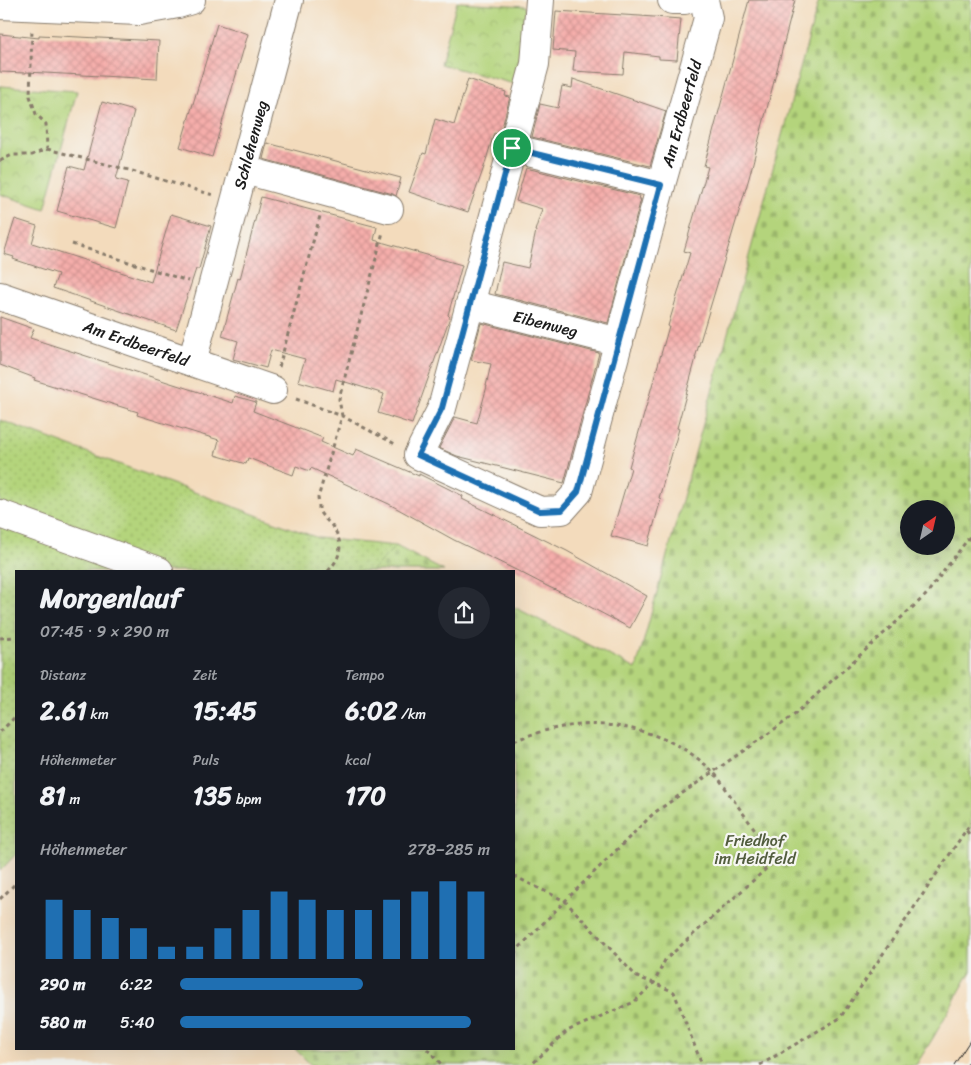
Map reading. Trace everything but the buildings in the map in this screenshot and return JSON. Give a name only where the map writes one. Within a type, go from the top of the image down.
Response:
[{"type":"street","points":[[0,5],[139,11],[191,0]]},
{"type":"street","name":"Schlehenweg","points":[[192,362],[289,0]]},
{"type":"street","points":[[418,455],[442,408],[535,64],[540,0]]},
{"type":"street","points":[[672,0],[685,0]]},
{"type":"street","name":"Am Erdbeerfeld","points":[[418,455],[540,511],[562,510],[578,492],[708,18],[704,0]]},
{"type":"street","points":[[512,148],[661,185]]},
{"type":"street","points":[[244,170],[389,209]]},
{"type":"street","name":"Am Erdbeerfeld","points":[[0,296],[272,390]]},
{"type":"street","name":"Eibenweg","points":[[470,304],[619,342]]},
{"type":"street","points":[[0,514],[156,570]]},
{"type":"path","points":[[33,7],[30,96],[36,114],[46,124],[47,149]]},
{"type":"path","points":[[0,161],[12,155],[32,156],[47,149],[129,170],[236,201]]},
{"type":"path","points":[[327,192],[272,390],[342,416],[418,455]]},
{"type":"path","points":[[329,570],[335,564],[340,554],[340,542],[333,528],[320,512],[318,498],[342,416],[339,399],[389,209]]},
{"type":"path","points":[[72,244],[212,289]]},
{"type":"path","points":[[515,951],[654,813],[792,717],[926,596],[971,534]]},
{"type":"path","points":[[0,638],[15,637]]},
{"type":"path","points":[[0,732],[15,717]]},
{"type":"path","points":[[515,741],[530,734],[558,727],[592,724],[619,726],[656,735],[688,750],[713,772],[777,860],[664,960],[654,982],[634,1002],[567,1031],[531,1065]]},
{"type":"path","points":[[760,1065],[840,1018],[971,823]]},
{"type":"path","points":[[966,830],[971,837]]},
{"type":"path","points":[[515,876],[565,901],[637,976],[674,992],[702,1065]]},
{"type":"path","points":[[0,899],[15,884]]},
{"type":"path","points":[[428,1050],[442,1065]]},
{"type":"green space","name":"Friedhof im Heidfeld","points":[[819,0],[971,0],[971,971],[916,1065],[311,1065],[296,1050],[515,1050],[515,608],[636,669]]},
{"type":"green space","points":[[457,2],[526,6],[530,24],[518,85],[440,64]]},
{"type":"green space","points":[[0,86],[77,91],[45,209],[0,194]]},
{"type":"green space","points":[[0,420],[318,538],[396,546],[372,570],[15,570],[15,855],[0,871]]},
{"type":"green space","points":[[396,546],[442,570],[372,570]]},
{"type":"tram line","points":[[954,1065],[971,1039]]},
{"type":"tram line","points":[[967,1065],[971,1059]]},
{"type":"route","points":[[512,148],[661,185],[578,492],[562,510],[540,511],[418,455],[442,408],[512,148]]}]
